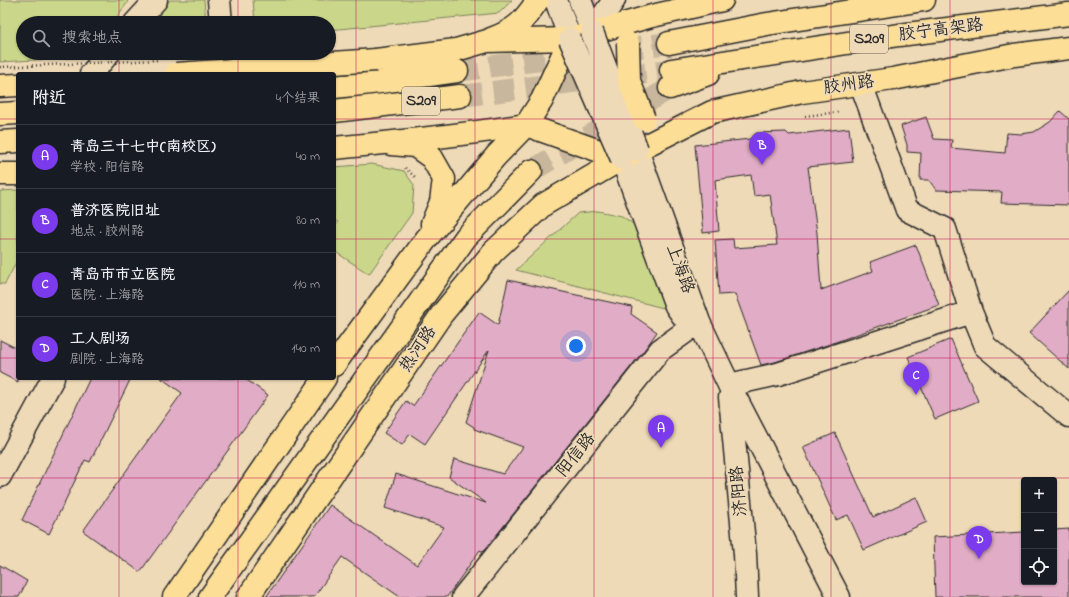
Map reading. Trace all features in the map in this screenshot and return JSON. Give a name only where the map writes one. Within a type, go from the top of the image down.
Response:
[{"type":"main road","points":[[170,67],[376,60],[456,50],[488,41],[509,33],[526,17],[538,0]]},
{"type":"main road","name":"胶宁高架路","points":[[669,43],[767,24],[924,0]]},
{"type":"main road","points":[[488,41],[570,39],[707,1]]},
{"type":"main road","name":"胶宁高架路","points":[[670,79],[751,58],[899,35],[1069,14]]},
{"type":"main road","points":[[652,16],[635,28],[628,43],[629,81],[644,119],[656,127],[671,132]]},
{"type":"main road","points":[[336,363],[426,238],[496,156],[526,125],[542,100],[570,39]]},
{"type":"main road","name":"胶州路","points":[[629,155],[712,112],[802,92],[893,79],[1014,55],[1069,48]]},
{"type":"main road","name":"S209","points":[[336,87],[457,72]]},
{"type":"main road","points":[[0,86],[16,85]]},
{"type":"main road","name":"S209","points":[[336,111],[460,96]]},
{"type":"main road","points":[[0,114],[16,113]]},
{"type":"main road","points":[[336,148],[465,135],[526,125],[629,155]]},
{"type":"main road","points":[[0,142],[16,141]]},
{"type":"main road","points":[[384,144],[415,146],[432,158],[444,179],[441,202],[426,238]]},
{"type":"main road","name":"热河路","points":[[248,597],[442,314],[493,252],[543,205],[629,155]]},
{"type":"main road","points":[[210,597],[466,236],[531,171]]},
{"type":"main road","points":[[0,174],[16,174]]},
{"type":"main road","points":[[174,597],[324,380]]},
{"type":"street","points":[[142,16],[156,0]]},
{"type":"street","points":[[219,0],[220,16]]},
{"type":"street","points":[[556,0],[570,39],[629,155]]},
{"type":"street","points":[[580,0],[592,32],[629,155]]},
{"type":"street","points":[[592,32],[614,0]]},
{"type":"street","points":[[93,72],[103,60]]},
{"type":"street","points":[[223,60],[224,72]]},
{"type":"street","points":[[861,84],[907,210],[945,229],[971,312],[984,346],[1069,416]]},
{"type":"street","points":[[0,150],[16,150]]},
{"type":"street","name":"上海路","points":[[629,155],[676,306],[695,325],[729,385],[839,597]]},
{"type":"street","points":[[729,385],[778,374],[971,312]]},
{"type":"street","name":"阳信路","points":[[463,597],[660,350],[695,325]]},
{"type":"street","points":[[0,476],[52,380]]},
{"type":"street","name":"济阳路","points":[[729,385],[745,554],[747,597]]},
{"type":"path","points":[[0,67],[170,67]]},
{"type":"path","points":[[805,116],[839,112]]},
{"type":"green space","points":[[0,0],[126,0],[128,2],[117,16],[16,16],[16,60],[34,60],[0,62]]},
{"type":"green space","points":[[170,0],[204,0],[205,16],[156,16]]},
{"type":"green space","points":[[253,0],[512,0],[499,13],[336,29],[336,16],[254,16]]},
{"type":"green space","points":[[372,164],[404,171],[414,185],[412,213],[369,274],[336,252],[336,225],[338,222],[336,221],[336,167]]},
{"type":"green space","points":[[16,190],[16,263],[5,284],[0,284],[0,191]]},
{"type":"green space","points":[[598,211],[622,216],[639,228],[671,310],[516,270],[578,213]]},
{"type":"building","points":[[1060,111],[1069,119],[1069,205],[1001,203],[1002,192],[936,190],[929,180],[920,180],[921,153],[907,152],[907,145],[901,126],[926,117],[934,139],[952,140],[951,148],[1005,153],[1007,133],[1021,134],[1034,132],[1050,122]]},
{"type":"building","points":[[849,128],[853,162],[808,167],[817,233],[821,290],[873,271],[870,262],[916,245],[939,305],[830,344],[775,362],[761,365],[735,294],[719,295],[715,240],[733,239],[734,248],[777,245],[770,194],[754,196],[751,175],[715,180],[719,231],[703,233],[695,145],[750,139],[756,133],[786,132],[789,135]]},
{"type":"building","points":[[508,280],[632,307],[631,314],[657,332],[483,552],[480,550],[447,597],[400,597],[342,557],[314,597],[266,597],[330,505],[417,565],[444,527],[385,508],[396,474],[486,503],[449,477],[454,459],[503,474],[523,447],[474,429],[474,427],[466,422],[489,350],[425,444],[410,434],[402,445],[384,433],[406,401],[413,406],[479,312],[498,325]]},
{"type":"building","points":[[1069,290],[1069,369],[1029,333]]},
{"type":"building","points":[[951,339],[978,401],[935,419],[908,357]]},
{"type":"building","points":[[0,340],[16,348],[16,380],[18,380],[18,382],[0,373]]},
{"type":"building","points":[[89,380],[130,380],[90,462],[85,460],[49,534],[22,520]]},
{"type":"building","points":[[164,380],[247,380],[268,395],[140,572],[83,531],[182,393]]},
{"type":"building","points":[[835,433],[873,517],[916,497],[927,522],[864,550],[848,515],[836,520],[803,447]]},
{"type":"building","points":[[1069,529],[1069,597],[935,597],[933,537],[1021,532],[1021,585],[1057,585],[1057,530]]},
{"type":"building","points":[[0,565],[27,581],[19,597],[0,597]]},
{"type":"tunnel","points":[[457,71],[669,43]]},
{"type":"tunnel","points":[[460,96],[671,70]]},
{"type":"tunnel","points":[[531,171],[670,88]]},
{"type":"place","name":"普济医院旧址","points":[[762,165]]},
{"type":"place","name":"青岛市市立医院","points":[[916,395]]},
{"type":"place","name":"青岛三十七中(南校区)","points":[[661,448]]},
{"type":"place","name":"工人剧场","points":[[979,559]]}]
